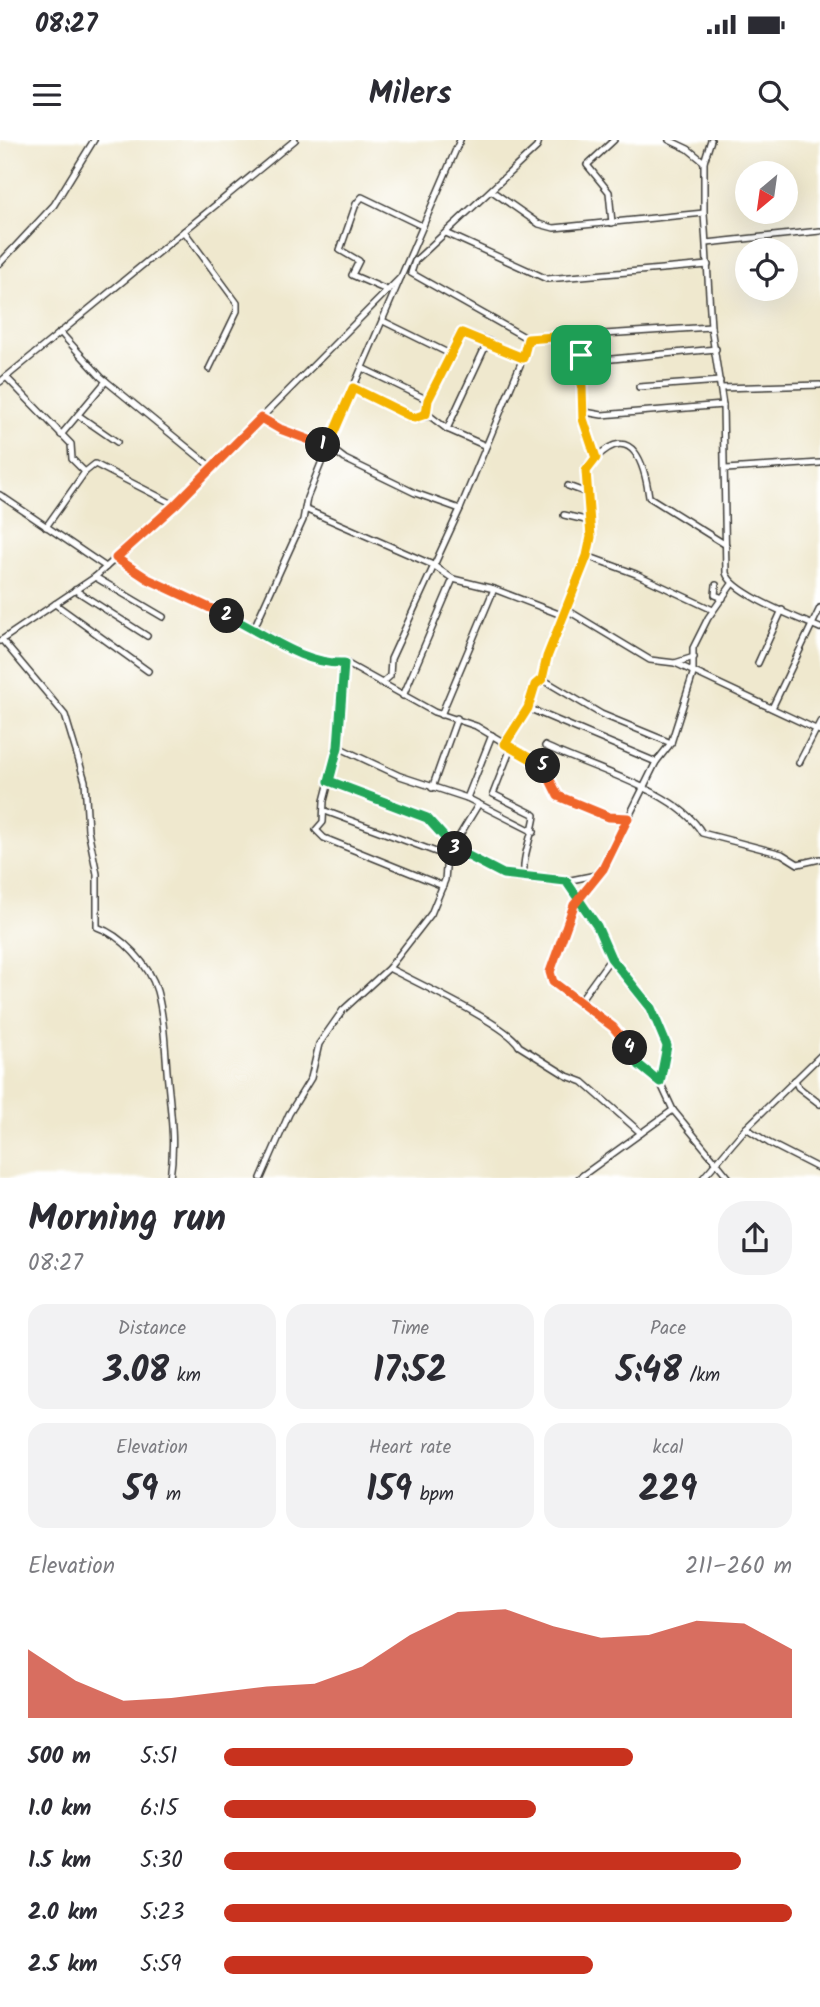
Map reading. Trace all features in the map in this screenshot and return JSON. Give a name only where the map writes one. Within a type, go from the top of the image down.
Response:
[{"type":"street","points":[[0,263],[54,205],[94,140]]},
{"type":"street","points":[[0,382],[295,140]]},
{"type":"street","points":[[254,628],[303,520],[328,446],[460,140]]},
{"type":"street","points":[[539,140],[537,147],[492,191],[415,261],[411,272],[528,339],[711,327]]},
{"type":"street","points":[[612,223],[610,192],[587,165],[614,140]]},
{"type":"street","points":[[669,140],[688,149],[704,162]]},
{"type":"street","points":[[711,140],[704,162],[704,213],[711,327],[723,405],[726,573],[732,584],[820,628]]},
{"type":"street","points":[[492,191],[538,224],[554,228],[704,213]]},
{"type":"street","points":[[389,291],[352,275],[359,261],[340,250],[356,204],[362,197],[422,226]]},
{"type":"street","points":[[184,230],[237,303],[237,310],[209,369]]},
{"type":"street","points":[[707,243],[820,231]]},
{"type":"street","points":[[446,233],[547,279],[708,265]]},
{"type":"street","points":[[170,1178],[174,1151],[173,1108],[157,989],[131,949],[114,933],[97,927],[97,874],[88,830],[85,781],[65,715],[1,641],[95,577],[175,505],[210,466],[401,277]]},
{"type":"street","points":[[383,321],[450,354]]},
{"type":"street","points":[[60,332],[106,381],[210,466]]},
{"type":"street","points":[[426,414],[428,400],[462,333],[488,341],[523,358]]},
{"type":"street","points":[[579,335],[585,412],[583,419],[596,458]]},
{"type":"street","points":[[382,683],[390,676],[391,659],[460,509],[523,358],[528,339]]},
{"type":"street","points":[[447,429],[488,341]]},
{"type":"street","points":[[580,362],[716,349]]},
{"type":"street","points":[[362,368],[428,400]]},
{"type":"street","points":[[6,377],[73,447],[72,459],[85,472]]},
{"type":"street","points":[[61,435],[106,381]]},
{"type":"street","points":[[639,387],[720,381]]},
{"type":"street","points":[[721,388],[820,385]]},
{"type":"street","points":[[353,388],[414,418],[426,414]]},
{"type":"street","points":[[585,412],[602,415],[723,405]]},
{"type":"street","points":[[426,414],[447,429],[486,446]]},
{"type":"street","points":[[78,415],[117,442]]},
{"type":"street","points":[[261,418],[280,429],[328,446],[366,470],[415,493],[460,509]]},
{"type":"street","points":[[505,744],[528,708],[535,685],[542,679],[547,657],[587,556],[591,537],[587,466],[605,449],[624,446],[637,452],[645,465],[649,497],[726,545]]},
{"type":"street","points":[[726,469],[820,463]]},
{"type":"street","points":[[46,527],[85,472],[95,464],[175,505]]},
{"type":"street","points":[[568,486],[587,493]]},
{"type":"street","points":[[0,495],[106,567]]},
{"type":"street","points":[[305,509],[433,565],[453,579],[494,589],[564,616]]},
{"type":"street","points":[[564,515],[590,521]]},
{"type":"street","points":[[587,556],[636,574],[713,611]]},
{"type":"street","points":[[116,558],[148,579],[254,628],[287,648],[335,663],[344,663],[441,715],[457,718],[492,735],[543,766],[558,796],[609,817],[628,818]]},
{"type":"street","points":[[95,577],[163,618]]},
{"type":"street","points":[[403,696],[453,579]]},
{"type":"street","points":[[729,1178],[673,1110],[660,1082],[639,1065],[613,1027],[553,982],[550,972],[574,905],[603,869],[656,762],[671,743],[693,674],[693,648],[713,611],[732,584]]},
{"type":"street","points":[[716,586],[715,595],[723,598]]},
{"type":"street","points":[[441,715],[494,589]]},
{"type":"street","points":[[75,590],[147,636]]},
{"type":"street","points":[[55,604],[148,671]]},
{"type":"street","points":[[772,708],[820,608]]},
{"type":"street","points":[[567,610],[640,656],[663,664],[694,657]]},
{"type":"street","points":[[758,663],[782,610]]},
{"type":"street","points":[[344,663],[338,747],[324,801],[326,811],[323,822],[316,830],[324,838],[443,886]]},
{"type":"street","points":[[675,663],[693,674],[715,680],[741,697],[772,708],[818,730]]},
{"type":"street","points":[[542,679],[601,714],[671,743]]},
{"type":"street","points":[[528,708],[656,762]]},
{"type":"street","points":[[432,788],[457,718]]},
{"type":"street","points":[[799,763],[820,722]]},
{"type":"street","points":[[467,798],[492,735]]},
{"type":"street","points":[[545,746],[644,787],[695,821],[702,833],[782,854],[798,864],[820,859]]},
{"type":"street","points":[[338,747],[432,788],[467,798],[534,832]]},
{"type":"street","points":[[511,748],[493,794],[535,815],[534,832],[522,868],[525,878]]},
{"type":"street","points":[[329,781],[427,818],[452,848],[503,874],[566,881],[596,875]]},
{"type":"street","points":[[261,1178],[289,1114],[311,1078],[319,1044],[343,1010],[389,968],[431,914],[443,886],[447,856],[478,805]]},
{"type":"street","points":[[326,811],[447,856]]},
{"type":"street","points":[[566,881],[597,926],[611,958],[651,1008],[667,1046],[660,1082]]},
{"type":"street","points":[[579,1002],[611,958]]},
{"type":"street","points":[[389,968],[429,986],[444,999],[499,1026],[515,1037],[519,1046],[567,1076],[583,1082],[640,1133]]},
{"type":"street","points":[[703,1178],[715,1161],[747,1128],[796,1080],[818,1064],[820,1056]]},
{"type":"street","points":[[796,1080],[798,1087],[820,1104]]},
{"type":"street","points":[[579,1178],[673,1110]]},
{"type":"street","points":[[747,1128],[769,1143],[820,1169]]},
{"type":"route","points":[[581,355],[579,335],[528,339],[523,358],[488,341],[462,333],[428,400],[426,414],[420,417],[414,418],[353,388],[328,446],[280,429],[261,418],[210,466],[175,505],[116,558],[148,579],[254,628],[287,648],[335,663],[344,663],[338,716],[338,747],[329,781],[427,818],[452,848],[503,874],[566,881],[579,900],[597,926],[611,958],[651,1008],[667,1046],[660,1082],[639,1065],[628,1044],[613,1027],[553,982],[550,972],[574,905],[579,900],[594,881],[596,875],[603,869],[614,841],[628,818],[609,817],[558,796],[543,766],[505,744],[528,708],[535,685],[542,679],[547,657],[561,627],[590,545],[586,471],[587,466],[596,458],[596,453],[583,419],[585,412],[581,355]]}]
